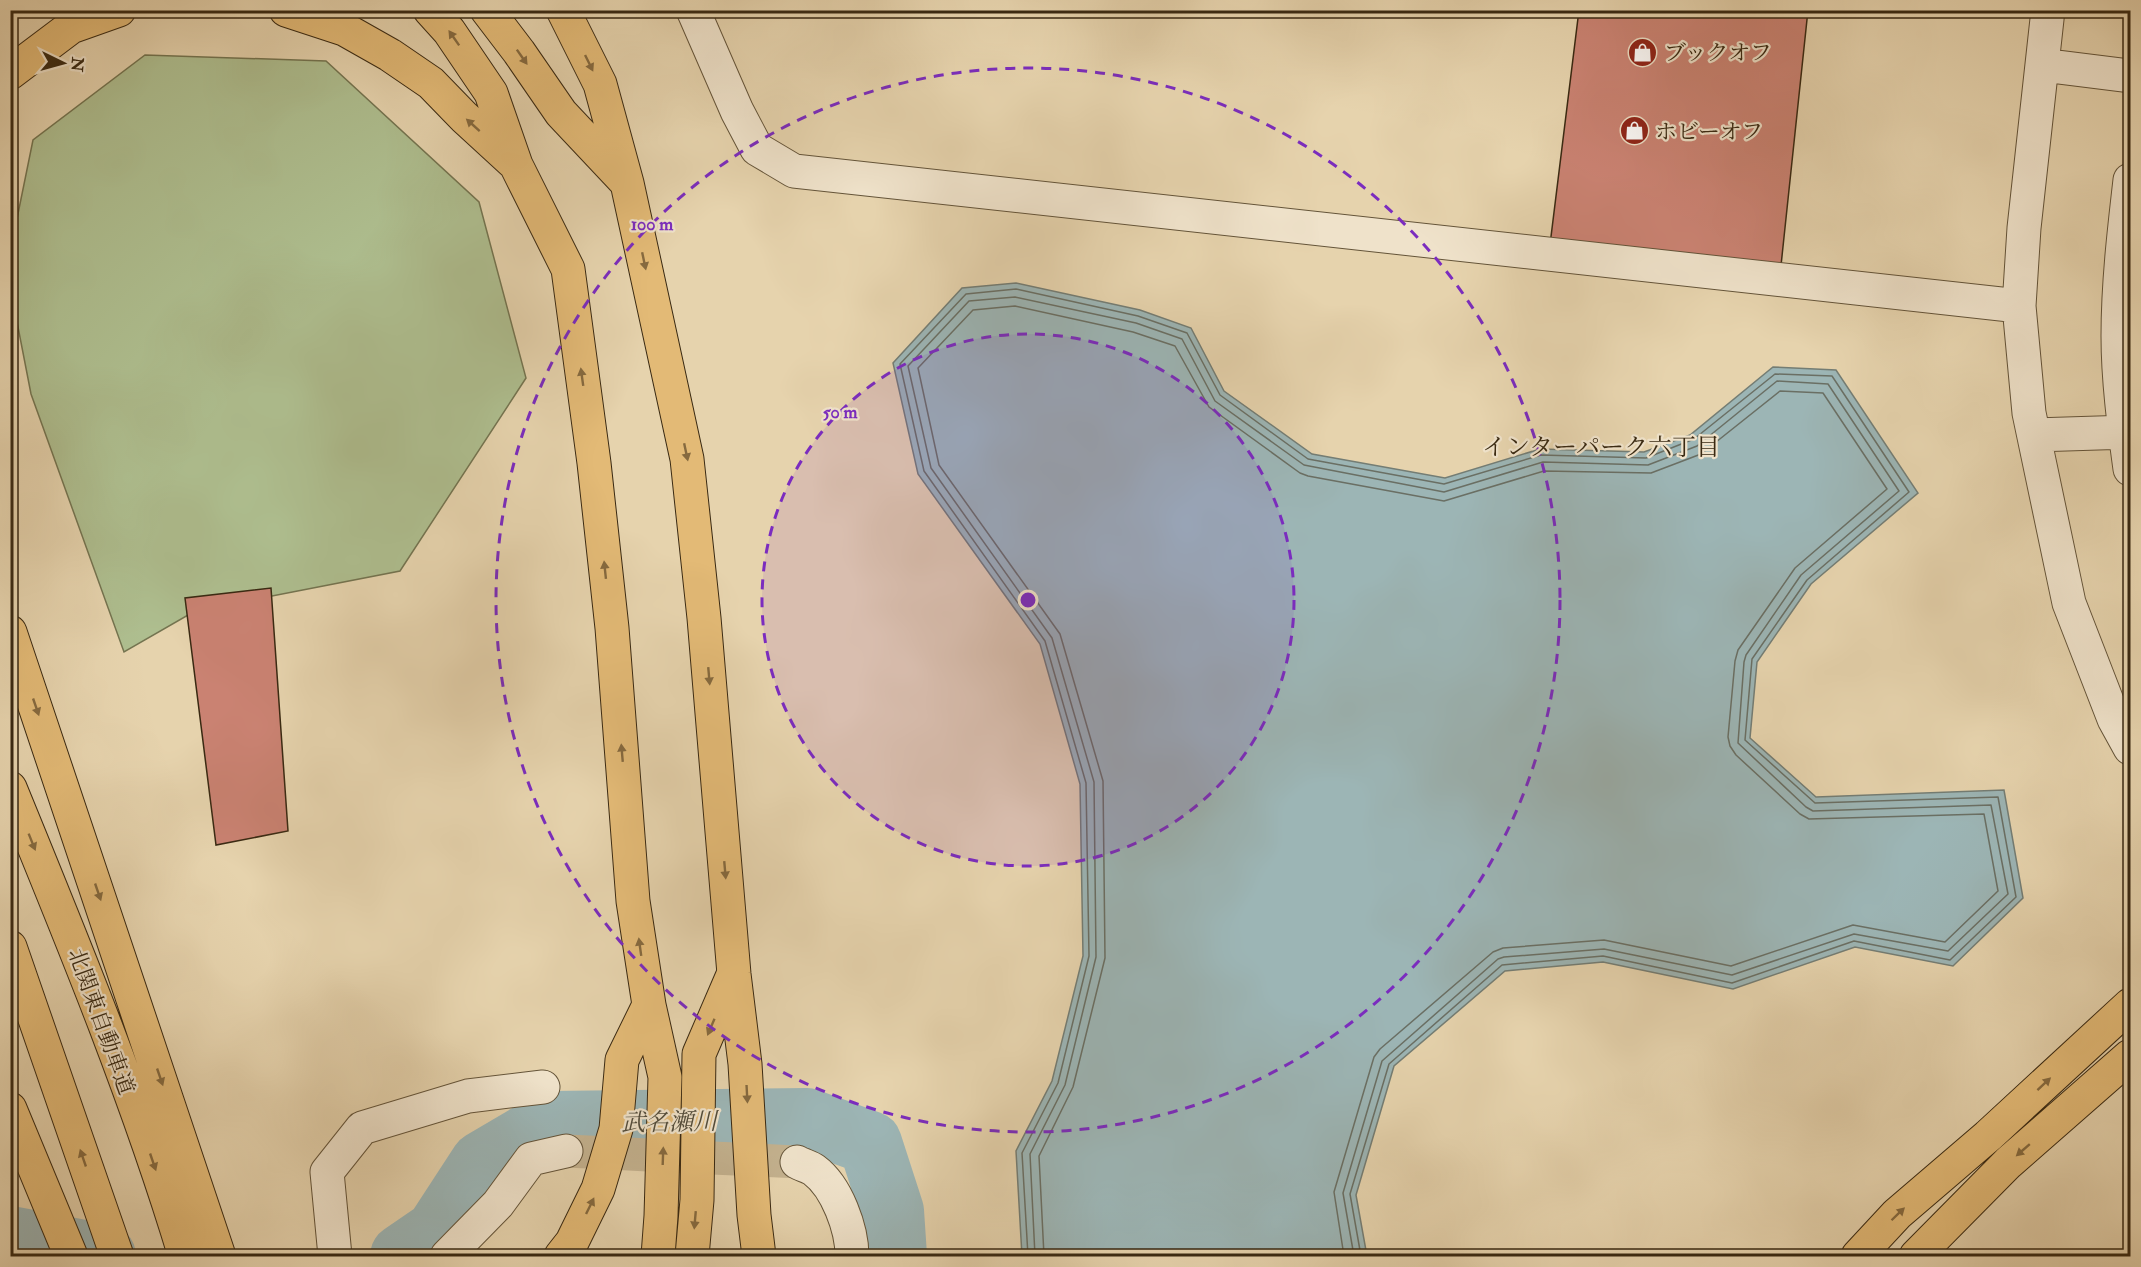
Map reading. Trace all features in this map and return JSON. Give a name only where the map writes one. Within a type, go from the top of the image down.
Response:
[{"type":"highway","points":[[10,73],[71,27],[119,10]]},
{"type":"highway","points":[[286,10],[344,29],[390,55],[431,83],[516,165]]},
{"type":"highway","points":[[430,10],[449,31],[491,93],[516,165],[568,269],[595,474],[612,628],[633,901],[649,1005],[665,1077],[661,1215],[657,1257]]},
{"type":"highway","points":[[487,10],[561,113],[627,183]]},
{"type":"highway","points":[[563,10],[600,84],[627,183],[687,459],[704,618],[734,974],[745,1064],[754,1215],[759,1257]]},
{"type":"highway","points":[[10,632],[219,1256]]},
{"type":"highway","name":"北関東自動車道","points":[[10,788],[69,933],[119,1065],[183,1250]]},
{"type":"highway","points":[[10,947],[117,1257]]},
{"type":"highway","points":[[692,1257],[697,1200],[699,1054],[734,974]]},
{"type":"highway","points":[[561,1257],[572,1242],[598,1190],[616,1129],[622,1060],[649,1005]]},
{"type":"highway","points":[[1858,1257],[1897,1214],[1988,1136],[2130,1005]]},
{"type":"highway","points":[[1916,1257],[2008,1162],[2130,1056]]},
{"type":"highway","points":[[10,1109],[60,1225],[71,1257]]},
{"type":"street","points":[[693,10],[737,111],[757,149],[794,171],[2019,306]]},
{"type":"street","points":[[2048,10],[2024,228],[2019,306],[2029,413],[2069,603],[2114,719],[2130,748]]},
{"type":"street","points":[[2042,65],[2130,76]]},
{"type":"street","points":[[2130,180],[2120,266],[2118,339],[2130,469]]},
{"type":"street","points":[[2034,435],[2128,432]]},
{"type":"street","points":[[336,1257],[327,1172],[362,1128],[468,1096],[543,1087]]},
{"type":"street","points":[[447,1257],[498,1204],[531,1159],[566,1151]]},
{"type":"street","points":[[796,1162],[814,1170],[836,1196],[852,1244],[852,1257]]},
{"type":"green space","points":[[145,55],[326,61],[479,202],[526,378],[400,571],[195,611],[124,652],[31,394],[11,291],[10,253],[33,140]]},
{"type":"water","points":[[1016,283],[1140,310],[1191,328],[1224,391],[1312,454],[1445,478],[1540,449],[1644,452],[1690,435],[1773,367],[1836,370],[1918,493],[1811,584],[1757,662],[1750,738],[1816,797],[2004,790],[2023,898],[1953,966],[1855,947],[1733,989],[1603,962],[1505,971],[1394,1066],[1356,1195],[1367,1256],[1022,1256],[1016,1151],[1052,1081],[1083,956],[1080,784],[1040,644],[918,474],[893,363],[962,288]]},
{"type":"building","points":[[1579,10],[1808,10],[1778,294],[1547,269]]},
{"type":"building","points":[[271,588],[288,831],[216,845],[185,598]]},
{"type":"waterway","name":"武名瀬川","points":[[402,1256],[437,1232],[482,1163],[550,1123],[807,1120],[870,1143],[892,1211],[895,1256]]},
{"type":"waterway","name":"武名瀬川","points":[[10,1238],[104,1256]]},
{"type":"tunnel","points":[[566,1151],[797,1162]]},
{"type":"place","name":"ブックオフ","points":[[1643,52]]},
{"type":"place","name":"ホビーオフ","points":[[1634,131]]},
{"type":"district","name":"インターパーク六丁目","points":[[1601,447]]}]
